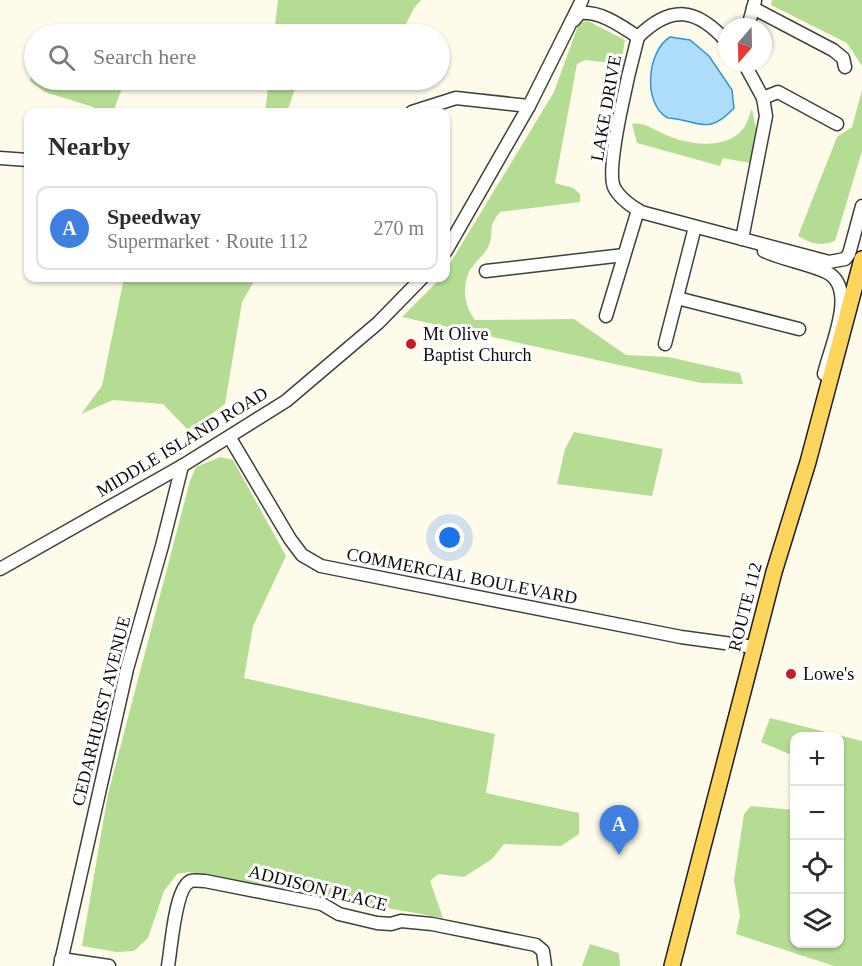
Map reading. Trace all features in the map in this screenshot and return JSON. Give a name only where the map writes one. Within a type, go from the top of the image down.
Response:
[{"type":"main road","name":"ROUTE 112","points":[[672,966],[788,520],[808,462],[862,259]]},
{"type":"street","points":[[450,244],[528,106],[582,0]]},
{"type":"street","points":[[589,0],[597,8],[640,35],[668,17],[684,13],[700,18],[718,34]]},
{"type":"street","points":[[684,13],[688,0]]},
{"type":"street","points":[[755,4],[833,50],[843,58],[845,67]]},
{"type":"street","name":"LAKE DRIVE","points":[[569,26],[580,13],[590,12],[640,35],[615,148],[613,176],[614,187],[630,206],[695,227],[829,262],[845,259],[849,254],[862,206]]},
{"type":"street","points":[[742,239],[766,116],[763,98],[749,72]]},
{"type":"street","points":[[763,98],[778,92],[837,124]]},
{"type":"street","points":[[425,108],[456,98],[528,106]]},
{"type":"street","points":[[0,158],[24,159]]},
{"type":"street","points":[[606,316],[638,210]]},
{"type":"street","points":[[665,344],[695,227]]},
{"type":"street","name":"LAKE DRIVE","points":[[742,239],[781,259],[827,272],[837,279],[842,289],[842,306],[821,389],[826,396]]},
{"type":"street","points":[[486,271],[624,255]]},
{"type":"street","name":"MIDDLE ISLAND ROAD","points":[[0,570],[230,438],[286,401],[378,323],[418,282]]},
{"type":"street","points":[[677,298],[799,329]]},
{"type":"street","name":"COMMERCIAL BOULEVARD","points":[[230,438],[290,539],[302,555],[321,566],[681,637],[754,647]]},
{"type":"street","name":"CEDARHURST AVENUE","points":[[61,962],[127,669],[182,466]]},
{"type":"street","name":"ADDISON PLACE","points":[[168,966],[179,897],[184,886],[190,881],[205,881],[322,904],[339,914],[377,922],[391,924],[401,921],[432,924],[536,945],[543,951],[545,966]]},
{"type":"street","points":[[61,962],[109,966]]},
{"type":"green space","points":[[278,0],[421,0],[406,24],[275,24]]},
{"type":"green space","points":[[772,0],[862,0],[862,66],[847,43],[771,5]]},
{"type":"green space","points":[[588,21],[625,40],[621,64],[585,60],[577,64],[555,183],[573,188],[580,194],[580,202],[500,212],[493,222],[491,240],[487,249],[471,268],[465,284],[468,309],[475,320],[574,319],[626,355],[668,357],[740,373],[743,384],[701,383],[402,317],[437,282],[450,282],[450,263],[554,92],[579,23]]},
{"type":"green space","points":[[42,90],[121,90],[114,108],[94,108]]},
{"type":"green space","points":[[268,90],[295,90],[288,108],[266,108]]},
{"type":"green space","points":[[862,90],[862,151],[835,241],[825,244],[811,242],[798,236],[837,137],[852,127]]},
{"type":"green space","points":[[752,109],[757,134],[750,163],[723,158],[720,166],[637,143],[632,124],[647,126],[679,140],[718,143],[735,136],[742,130]]},
{"type":"green space","points":[[123,282],[254,282],[242,302],[225,404],[189,431],[163,404],[113,400],[81,414],[102,386]]},
{"type":"green space","points":[[574,432],[663,449],[652,496],[557,484],[565,449]]},
{"type":"green space","points":[[220,457],[233,460],[286,556],[253,626],[244,678],[495,734],[486,793],[579,813],[579,834],[561,846],[504,844],[492,859],[464,877],[438,874],[430,881],[443,918],[188,872],[177,874],[164,891],[148,938],[134,951],[117,952],[82,946],[108,794],[190,481],[196,467]]},
{"type":"green space","points":[[770,718],[826,732],[790,732],[790,754],[761,742]]},
{"type":"green space","points":[[844,736],[862,741],[862,966],[834,966],[736,934],[740,916],[734,880],[744,814],[751,806],[790,810],[790,948],[844,948]]},
{"type":"green space","points":[[590,944],[619,953],[620,966],[582,966]]},
{"type":"water","points":[[670,37],[690,40],[709,56],[732,90],[734,108],[725,117],[717,122],[702,125],[668,118],[660,111],[651,90],[651,78],[652,65],[662,44]]},
{"type":"place","name":"Mt Olive Baptist Church","points":[[411,344]]},
{"type":"place","name":"Lowe's","points":[[791,674]]},
{"type":"place","name":"Speedway","points":[[619,855]]}]
